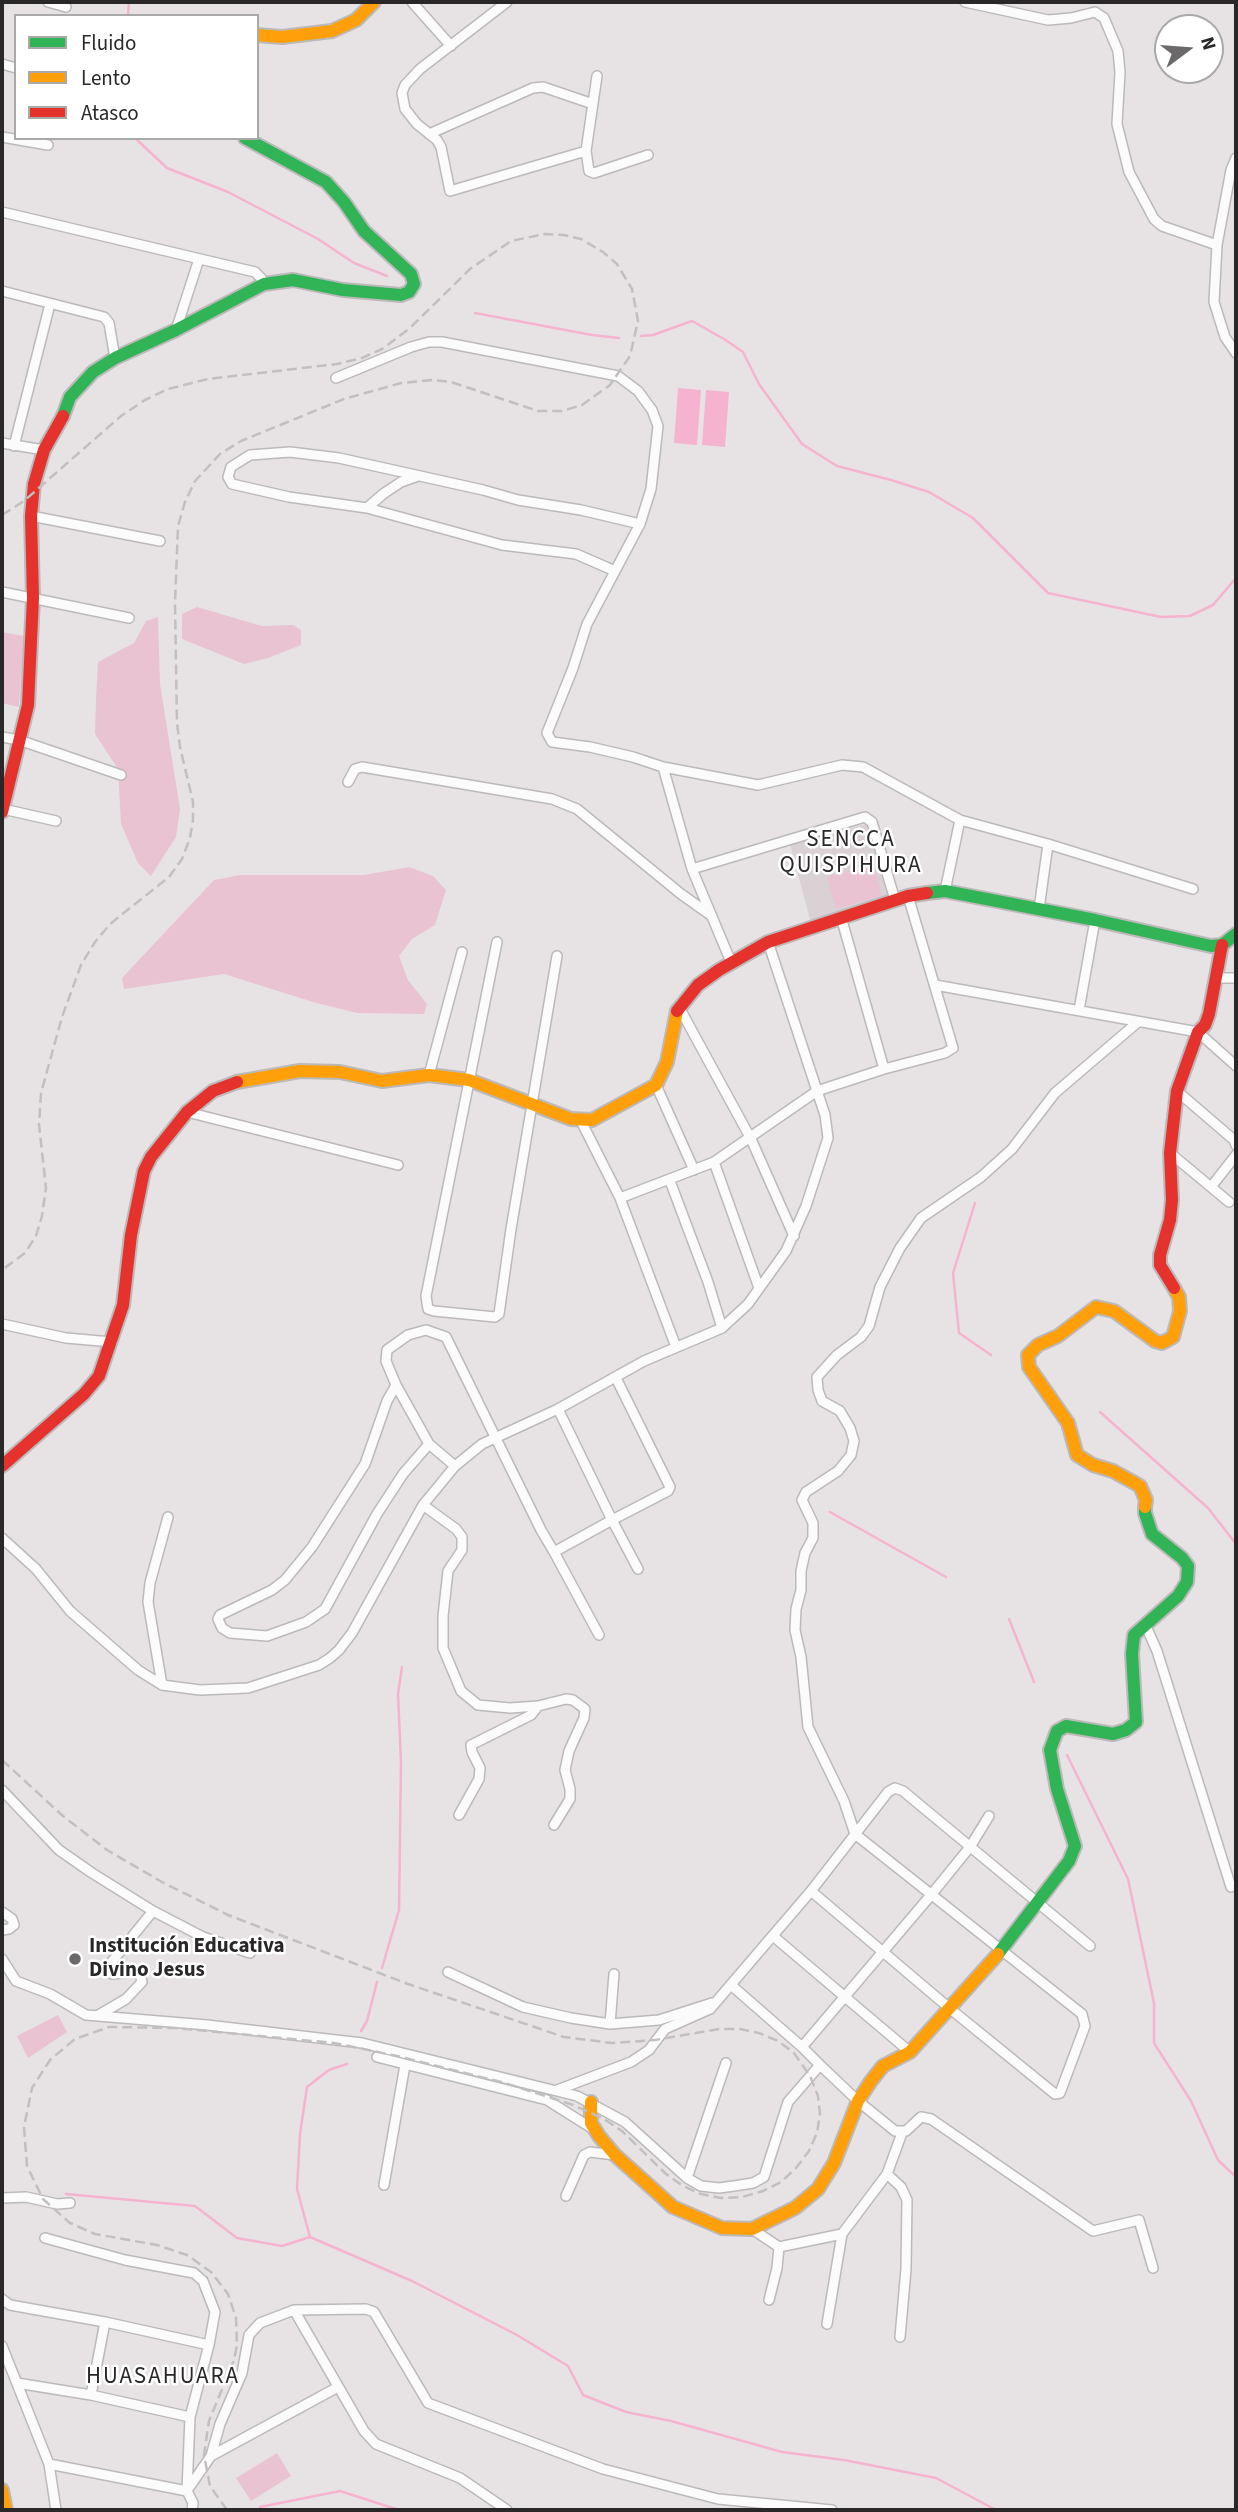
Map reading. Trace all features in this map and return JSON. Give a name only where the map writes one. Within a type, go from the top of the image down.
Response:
[{"type":"main road","points":[[259,35],[282,37],[332,31],[356,20],[374,2]]},
{"type":"main road","points":[[2,810],[28,705],[33,598],[31,516],[34,484],[44,450],[76,389],[93,372],[115,358],[264,284],[293,280],[343,290],[401,295],[409,292],[414,284],[411,274],[364,231],[326,182],[249,140]]},
{"type":"main road","points":[[2,1466],[84,1394],[99,1376],[123,1305],[131,1235],[144,1171],[151,1157],[187,1112],[213,1091],[229,1083],[300,1071],[340,1072],[382,1081],[429,1075],[469,1080],[581,1121],[592,1121],[656,1085],[667,1062],[678,1007],[698,985],[731,962],[768,942],[902,898],[945,891],[1211,946],[1222,944],[1236,934]]},
{"type":"main road","points":[[592,2102],[590,2117],[594,2130],[615,2155],[673,2207],[723,2228],[752,2229],[795,2208],[818,2189],[834,2163],[858,2101],[883,2066],[910,2052],[1001,1950],[1064,1869],[1075,1846],[1058,1789],[1050,1750],[1053,1739],[1057,1731],[1066,1726],[1113,1734],[1126,1730],[1136,1722],[1138,1710],[1132,1654],[1134,1635],[1178,1595],[1187,1582],[1188,1566],[1152,1534],[1146,1513],[1146,1500],[1140,1486],[1077,1455],[1068,1423],[1029,1367],[1028,1360],[1031,1350],[1045,1340],[1058,1336],[1096,1307],[1114,1311],[1155,1341],[1162,1343],[1174,1337],[1180,1311],[1179,1297],[1160,1265],[1172,1200],[1170,1153],[1178,1091],[1198,1032],[1205,1025],[1209,1014],[1222,944]]},
{"type":"main road","points":[[2,2490],[6,2510]]},
{"type":"street","points":[[48,2],[66,7]]},
{"type":"street","points":[[412,2],[451,46]]},
{"type":"street","points":[[507,2],[420,69],[405,85],[402,93],[405,108],[441,147],[450,191],[586,151]]},
{"type":"street","points":[[965,2],[1048,20],[1101,13],[1118,51],[1120,72],[1117,124],[1129,172],[1139,194],[1154,219],[1162,226],[1217,245]]},
{"type":"street","points":[[597,76],[586,151],[589,171],[594,173],[648,155]]},
{"type":"street","points":[[429,134],[533,88],[550,89],[593,104]]},
{"type":"street","points":[[19,140],[48,145]]},
{"type":"street","points":[[1236,158],[1231,170],[1217,245],[1214,302],[1225,337],[1236,353]]},
{"type":"street","points":[[2,212],[255,272],[264,284]]},
{"type":"street","points":[[176,330],[199,259]]},
{"type":"street","points":[[2,291],[104,317],[109,323],[115,358]]},
{"type":"street","points":[[14,446],[50,304]]},
{"type":"street","points":[[336,378],[429,342],[442,342],[618,376],[638,391],[652,410],[658,426],[651,489],[640,524],[587,624],[547,733],[552,742],[758,785],[842,765],[863,767],[960,820],[1194,889]]},
{"type":"street","points":[[2,443],[44,450]]},
{"type":"street","points":[[615,571],[576,554],[502,545],[367,508],[289,497],[244,487],[232,484],[228,477],[231,467],[250,455],[290,452],[339,458],[518,500],[581,510],[640,524]]},
{"type":"street","points":[[367,508],[401,482],[420,475]]},
{"type":"street","points":[[31,516],[160,541]]},
{"type":"street","points":[[2,592],[129,618]]},
{"type":"street","points":[[2,737],[19,740],[121,775]]},
{"type":"street","points":[[348,782],[355,769],[362,767],[552,799],[577,809],[712,916]]},
{"type":"street","points":[[663,767],[692,869],[731,962]]},
{"type":"street","points":[[2,810],[56,821]]},
{"type":"street","points":[[620,1198],[714,1162],[817,1091],[945,1053],[953,1048],[935,985],[902,898],[872,822],[865,817],[692,869]]},
{"type":"street","points":[[945,891],[960,820]]},
{"type":"street","points":[[1039,909],[1048,844]]},
{"type":"street","points":[[841,917],[884,1069]]},
{"type":"street","points":[[1079,1010],[1095,920]]},
{"type":"street","points":[[497,942],[426,1296],[428,1309],[434,1311],[495,1317],[499,1314],[557,956]]},
{"type":"street","points":[[2,1538],[36,1569],[70,1611],[138,1670],[162,1685],[209,1690],[248,1688],[319,1665],[330,1658],[352,1633],[424,1505],[455,1466],[482,1444],[558,1409],[644,1361],[722,1328],[748,1304],[794,1236],[828,1138],[825,1115],[768,942]]},
{"type":"street","points":[[429,1075],[462,952]]},
{"type":"street","points":[[1217,978],[1236,978]]},
{"type":"street","points":[[935,985],[1198,1032],[1236,1066]]},
{"type":"street","points":[[678,1007],[751,1139],[794,1236]]},
{"type":"street","points":[[811,1891],[1055,2094],[1060,2093],[1085,2026],[1084,2017],[855,1834],[844,1801],[808,1727],[801,1657],[795,1630],[801,1571],[805,1553],[813,1538],[813,1523],[802,1500],[806,1492],[838,1471],[851,1455],[854,1441],[840,1411],[822,1401],[817,1377],[837,1356],[861,1338],[869,1326],[880,1287],[900,1248],[921,1219],[981,1177],[1012,1149],[1055,1093],[1138,1022]]},
{"type":"street","points":[[656,1085],[694,1170]]},
{"type":"street","points":[[1178,1091],[1234,1139],[1236,1145]]},
{"type":"street","points":[[187,1112],[398,1165]]},
{"type":"street","points":[[581,1121],[620,1198],[676,1347]]},
{"type":"street","points":[[1170,1153],[1229,1202]]},
{"type":"street","points":[[1211,1187],[1236,1155]]},
{"type":"street","points":[[714,1162],[759,1288]]},
{"type":"street","points":[[670,1181],[708,1282],[722,1328]]},
{"type":"street","points":[[2,1324],[66,1338],[111,1342]]},
{"type":"street","points":[[455,1466],[429,1444],[396,1385],[386,1361],[387,1350],[408,1335],[426,1330],[446,1337],[541,1530],[599,1635]]},
{"type":"street","points":[[554,1552],[670,1489],[616,1378]]},
{"type":"street","points":[[396,1385],[387,1401],[365,1464],[313,1546],[285,1580],[272,1590],[220,1615],[218,1619],[222,1628],[230,1633],[267,1636],[306,1622],[326,1609],[377,1514],[404,1474],[429,1444]]},
{"type":"street","points":[[558,1409],[638,1569]]},
{"type":"street","points":[[424,1505],[456,1529],[463,1543],[462,1550],[449,1571],[443,1616],[443,1648],[461,1692],[478,1705],[510,1708],[538,1706],[566,1699],[573,1700],[585,1709],[584,1718],[569,1751],[565,1770],[570,1799],[554,1825]]},
{"type":"street","points":[[162,1685],[148,1602],[150,1583],[168,1517]]},
{"type":"street","points":[[1145,1624],[1157,1651],[1231,1887]]},
{"type":"street","points":[[459,1815],[480,1779],[480,1768],[471,1745],[531,1715],[538,1706]]},
{"type":"street","points":[[557,2090],[639,2057],[649,2050],[661,2032],[710,2009],[811,1891],[888,1792],[895,1788],[903,1791],[1090,1945]]},
{"type":"street","points":[[2,1790],[64,1855],[153,1911],[203,1937],[250,1953]]},
{"type":"street","points":[[802,2047],[970,1847],[989,1816]]},
{"type":"street","points":[[95,2016],[126,1999],[142,1982],[140,1974],[131,1972],[113,1975],[109,1968],[153,1911]]},
{"type":"street","points":[[2,1912],[12,1919],[13,1924],[9,1929],[2,1930]]},
{"type":"street","points":[[773,1937],[910,2052]]},
{"type":"street","points":[[2,1959],[16,1980],[50,1994],[79,2012],[95,2016],[321,2037],[396,2051],[557,2090],[592,2102],[625,2122],[687,2178],[701,2186],[719,2188],[753,2183],[764,2177],[788,2102],[820,2065]]},
{"type":"street","points":[[448,1972],[523,2007],[610,2024],[659,2020],[717,2001]]},
{"type":"street","points":[[610,2024],[614,1974]]},
{"type":"street","points":[[731,1985],[802,2047],[858,2101],[895,2131],[902,2133]]},
{"type":"street","points":[[384,2185],[402,2064],[396,2051]]},
{"type":"street","points":[[377,2057],[547,2100],[594,2130]]},
{"type":"street","points":[[687,2178],[726,2063]]},
{"type":"street","points":[[827,2324],[842,2234],[887,2174],[902,2133],[921,2117],[931,2119],[1093,2231],[1139,2220],[1153,2268]]},
{"type":"street","points":[[566,2196],[584,2154],[590,2152],[615,2155]]},
{"type":"street","points":[[887,2174],[901,2187],[907,2200],[906,2269],[900,2337]]},
{"type":"street","points":[[2,2198],[26,2197],[57,2204],[70,2203]]},
{"type":"street","points":[[752,2229],[779,2247],[842,2234]]},
{"type":"street","points":[[44,2238],[125,2260],[194,2273],[203,2281],[215,2312],[191,2417],[187,2491],[193,2503],[192,2510]]},
{"type":"street","points":[[769,2300],[779,2247]]},
{"type":"street","points":[[2,2299],[10,2305],[209,2345]]},
{"type":"street","points":[[187,2491],[211,2456],[220,2424],[242,2373],[249,2335],[260,2323],[293,2310],[366,2309],[374,2312],[429,2403],[603,2469],[718,2499],[832,2510]]},
{"type":"street","points":[[293,2310],[363,2431],[376,2444],[460,2478],[507,2510]]},
{"type":"street","points":[[90,2395],[105,2322]]},
{"type":"street","points":[[2,2346],[48,2465],[56,2510]]},
{"type":"street","points":[[17,2383],[90,2395],[191,2417]]},
{"type":"street","points":[[211,2456],[338,2387]]},
{"type":"street","points":[[48,2465],[187,2491]]},
{"type":"shaded area","points":[[678,388],[701,390],[697,445],[674,443]]},
{"type":"shaded area","points":[[706,390],[729,392],[725,447],[702,445]]},
{"type":"shaded area","points":[[197,607],[262,626],[293,625],[301,630],[301,645],[244,664],[182,639],[182,614]]},
{"type":"shaded area","points":[[158,617],[160,684],[180,809],[176,837],[151,876],[138,863],[121,824],[118,769],[95,734],[98,662],[134,643],[146,621]]},
{"type":"shaded area","points":[[2,632],[24,636],[19,707],[2,703]]},
{"type":"shaded area","points":[[867,824],[889,901],[812,927],[790,844]]},
{"type":"shaded area","points":[[873,864],[882,896],[836,909],[827,877]]},
{"type":"shaded area","points":[[409,867],[433,876],[446,890],[435,925],[412,939],[399,956],[408,980],[427,1004],[424,1014],[357,1013],[224,974],[124,989],[122,978],[214,880],[240,875],[364,875]]},
{"type":"shaded area","points":[[58,2015],[67,2032],[28,2058],[17,2036]]},
{"type":"shaded area","points":[[277,2453],[291,2476],[251,2501],[236,2478]]},
{"type":"waterway","points":[[128,14],[129,2]]},
{"type":"waterway","points":[[137,140],[167,168],[228,192],[318,239],[354,263],[387,276]]},
{"type":"waterway","points":[[475,313],[619,338]]},
{"type":"waterway","points":[[641,336],[653,335],[692,321],[724,339],[743,352],[759,384],[802,444],[837,466],[929,492],[973,518],[1048,593],[1161,617],[1190,616],[1213,605],[1236,578]]},
{"type":"waterway","points":[[975,1203],[953,1273],[959,1333],[991,1355]]},
{"type":"waterway","points":[[1100,1412],[1208,1508],[1236,1544]]},
{"type":"waterway","points":[[830,1512],[946,1577]]},
{"type":"waterway","points":[[1009,1619],[1034,1682]]},
{"type":"waterway","points":[[382,1968],[399,1910],[401,1762],[398,1694],[402,1667]]},
{"type":"waterway","points":[[1067,1755],[1128,1879],[1154,2003],[1154,2043],[1191,2101],[1218,2160],[1236,2177]]},
{"type":"waterway","points":[[361,2031],[367,2021],[377,1982]]},
{"type":"waterway","points":[[310,2237],[297,2189],[300,2134],[307,2087],[329,2070],[347,2064]]},
{"type":"waterway","points":[[66,2194],[195,2206],[237,2238],[282,2246],[310,2237],[412,2281],[517,2335],[568,2366],[583,2395],[626,2412],[671,2421],[782,2452],[844,2460],[936,2478],[996,2510]]},
{"type":"waterway","points":[[260,2507],[340,2491],[399,2510]]},
{"type":"railway","points":[[2,515],[24,501],[121,416],[168,389],[208,379],[337,364],[362,358],[382,349],[410,328],[470,269],[511,241],[545,234],[581,239],[617,264],[632,289],[638,321],[630,356],[610,385],[582,405],[562,411],[538,411],[451,382],[433,380],[401,383],[344,399],[241,441],[220,454],[195,481],[178,526],[175,603],[177,723],[193,802],[190,838],[182,859],[169,877],[110,924],[81,965],[62,1017],[41,1093],[39,1125],[46,1188],[42,1216],[36,1236],[25,1253],[2,1270]]},
{"type":"railway","points":[[2,1760],[63,1816],[107,1850],[162,1882],[228,1915],[408,1984],[564,2037],[612,2043],[655,2040],[719,2029],[759,2033],[778,2041],[794,2053],[810,2076],[818,2096],[820,2114],[817,2133],[809,2151],[796,2168],[781,2182],[763,2191],[742,2197],[721,2198],[701,2194],[683,2186],[666,2174],[622,2131],[604,2119],[573,2105],[505,2083],[397,2056],[334,2043],[175,2028],[109,2027],[75,2039],[50,2060],[32,2088],[24,2127],[27,2166],[43,2199],[70,2223],[95,2234],[157,2245],[187,2255],[211,2272],[228,2294],[236,2318],[237,2345],[234,2360],[209,2421],[204,2455],[210,2486],[227,2510]]},
{"type":"traffic: fast","points":[[63,416],[70,397],[93,372],[115,358],[264,284],[293,280],[343,290],[401,295],[409,292],[414,284],[411,274],[364,231],[326,182],[249,140]]},
{"type":"traffic: fast","points":[[927,893],[945,891],[1211,946],[1222,945],[1236,934]]},
{"type":"traffic: fast","points":[[998,1954],[1069,1861],[1075,1846],[1057,1789],[1050,1750],[1057,1731],[1066,1726],[1113,1734],[1126,1730],[1136,1722],[1132,1654],[1134,1635],[1178,1596],[1187,1582],[1188,1566],[1152,1534],[1145,1507]]},
{"type":"traffic: slow","points":[[259,35],[282,37],[332,31],[356,20],[374,2]]},
{"type":"traffic: slow","points":[[237,1082],[300,1071],[340,1072],[382,1081],[429,1075],[469,1080],[571,1119],[592,1120],[656,1085],[667,1062],[677,1011]]},
{"type":"traffic: slow","points":[[1145,1507],[1146,1500],[1140,1486],[1077,1455],[1068,1423],[1029,1367],[1028,1355],[1038,1345],[1058,1336],[1096,1307],[1114,1311],[1155,1341],[1162,1343],[1173,1337],[1180,1311],[1179,1297],[1174,1288]]},
{"type":"traffic: slow","points":[[591,2102],[591,2123],[599,2136],[615,2155],[673,2207],[722,2228],[752,2229],[795,2208],[818,2189],[834,2163],[858,2101],[871,2081],[883,2066],[910,2052],[998,1954]]},
{"type":"traffic: slow","points":[[2,2490],[6,2510]]},
{"type":"traffic: jam","points":[[2,812],[28,705],[33,598],[31,516],[34,484],[44,450],[63,416]]},
{"type":"traffic: jam","points":[[677,1011],[698,985],[768,942],[908,896],[927,893]]},
{"type":"traffic: jam","points":[[1174,1288],[1160,1265],[1160,1255],[1170,1220],[1170,1153],[1177,1091],[1198,1032],[1205,1025],[1209,1014],[1222,945]]},
{"type":"traffic: jam","points":[[2,1466],[84,1394],[99,1376],[123,1305],[131,1235],[144,1171],[151,1157],[187,1112],[213,1091],[237,1082]]},
{"type":"place","name":"Institución Educativa Divino Jesus","points":[[75,1959]]},
{"type":"district","name":"SENCCA QUISPIHURA","points":[[851,854]]},
{"type":"district","name":"HUASAHUARA","points":[[163,2378]]}]
